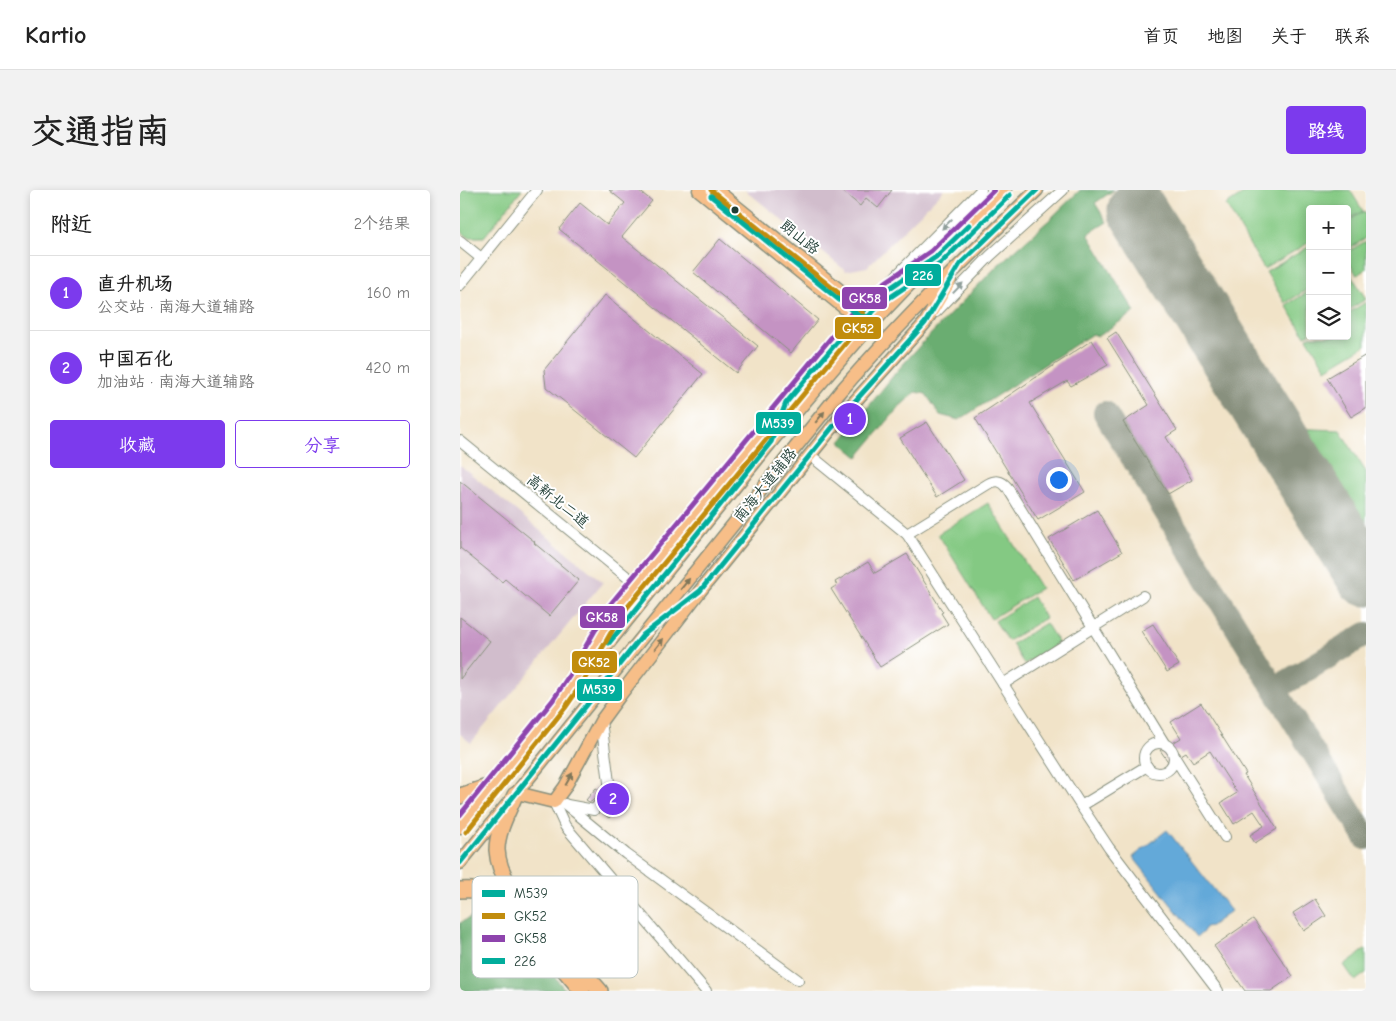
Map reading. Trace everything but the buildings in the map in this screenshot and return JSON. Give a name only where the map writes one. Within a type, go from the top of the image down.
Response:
[{"type":"highway","points":[[460,796],[493,785]]},
{"type":"highway","points":[[504,876],[497,850],[500,833],[516,794]]},
{"type":"highway","points":[[571,978],[582,991]]},
{"type":"highway","points":[[588,978],[600,991]]},
{"type":"main road","name":"朗山路","points":[[700,190],[861,314]]},
{"type":"main road","name":"朗山路","points":[[716,190],[861,314]]},
{"type":"main road","points":[[460,826],[771,442],[847,352],[936,257],[1005,190]]},
{"type":"main road","points":[[460,863],[841,391],[873,354],[960,264],[1037,190]]},
{"type":"main road","points":[[560,704],[609,621],[637,584],[874,298],[936,257]]},
{"type":"main road","points":[[925,324],[960,264]]},
{"type":"main road","name":"南海大道辅路","points":[[559,803],[568,781],[601,721],[700,591],[840,418],[925,324]]},
{"type":"main road","points":[[771,442],[786,403]]},
{"type":"main road","points":[[643,635],[700,591]]},
{"type":"main road","points":[[601,721],[608,679]]},
{"type":"main road","points":[[516,794],[559,803]]},
{"type":"street","points":[[460,285],[537,190]]},
{"type":"street","points":[[874,298],[981,190]]},
{"type":"street","name":"南海大道辅路","points":[[925,324],[990,256],[1063,190]]},
{"type":"street","points":[[460,241],[481,258]]},
{"type":"street","name":"高新北二道","points":[[460,442],[637,584]]},
{"type":"street","points":[[810,455],[907,534],[1109,848],[1218,991]]},
{"type":"street","points":[[907,534],[988,484],[995,481],[1002,482],[1008,487],[1164,744]]},
{"type":"street","points":[[1002,684],[1143,596]]},
{"type":"street","points":[[559,803],[594,810],[610,790],[601,721]]},
{"type":"street","points":[[1175,758],[1172,767],[1164,773],[1154,772],[1147,766],[1144,758],[1147,749],[1155,743],[1164,744],[1172,749],[1175,758],[1225,838]]},
{"type":"street","points":[[1081,806],[1147,766]]},
{"type":"street","points":[[559,803],[798,980]]},
{"type":"street","points":[[559,803],[565,826],[608,876]]},
{"type":"street","points":[[638,911],[706,991]]},
{"type":"shaded area","points":[[745,190],[944,190],[867,267],[846,271]]},
{"type":"shaded area","points":[[460,465],[603,582],[471,743],[460,734]]},
{"type":"green space","points":[[460,190],[522,190],[484,237],[468,237],[460,230]]},
{"type":"green space","points":[[1080,190],[1114,190],[1095,203],[1107,222],[1088,234],[1135,312],[1098,336],[1092,334],[959,420],[940,415],[926,394],[916,392],[899,407],[858,457],[840,442],[897,371],[924,341],[998,265]]},
{"type":"green space","points":[[1249,190],[1350,190],[1363,211],[1351,218],[1351,205],[1306,205],[1306,244],[1264,269],[1226,205]]},
{"type":"green space","points":[[1364,211],[1366,215],[1366,238],[1351,247],[1351,219]]},
{"type":"green space","points":[[1366,241],[1366,269],[1357,275],[1351,266],[1351,250]]},
{"type":"green space","points":[[1306,248],[1306,290],[1285,303],[1266,272]]},
{"type":"green space","points":[[1351,275],[1366,299],[1351,308]]},
{"type":"green space","points":[[1306,293],[1306,336],[1305,336],[1286,305]]},
{"type":"green space","points":[[1366,302],[1366,345],[1326,369],[1308,340],[1351,340],[1351,311]]},
{"type":"green space","points":[[1288,428],[1340,430],[1366,472],[1366,546],[1363,547]]},
{"type":"green space","points":[[988,503],[1041,588],[991,619],[938,534]]},
{"type":"green space","points":[[1033,597],[1045,618],[1008,641],[995,621]]},
{"type":"green space","points":[[1046,623],[1059,644],[1024,664],[1012,644]]},
{"type":"green space","points":[[472,917],[472,978],[556,978],[566,991],[460,991],[460,923]]},
{"type":"green space","points":[[1366,949],[1366,973],[1355,981],[1344,965]]},
{"type":"water","points":[[1167,830],[1231,911],[1211,926],[1205,927],[1203,932],[1197,937],[1133,857]]},
{"type":"taxiway","points":[[1105,413],[1366,838]]},
{"type":"taxiway","points":[[1275,689],[1366,634]]},
{"type":"runway","points":[[1137,210],[1366,577]]},
{"type":"transit line","name":"GK52","points":[[466,832],[565,708],[583,682],[621,615],[864,321],[862,312],[711,190]]},
{"type":"transit line","name":"GK58","points":[[460,815],[553,700],[609,606],[858,305],[871,292],[931,251],[994,190]]},
{"type":"transit line","name":"M539","points":[[460,863],[643,635],[700,591],[840,418],[925,323],[960,264],[1037,190]]},
{"type":"transit line","name":"226","points":[[711,196],[859,316],[864,317],[869,316],[880,304],[941,263],[1010,195]]},
{"type":"transit line","name":"M539","points":[[609,643],[771,442],[786,403],[864,310],[875,298],[936,257],[969,225]]},
{"type":"place","name":"直升机场","points":[[850,419]]},
{"type":"place","name":"中国石化","points":[[613,799]]}]
